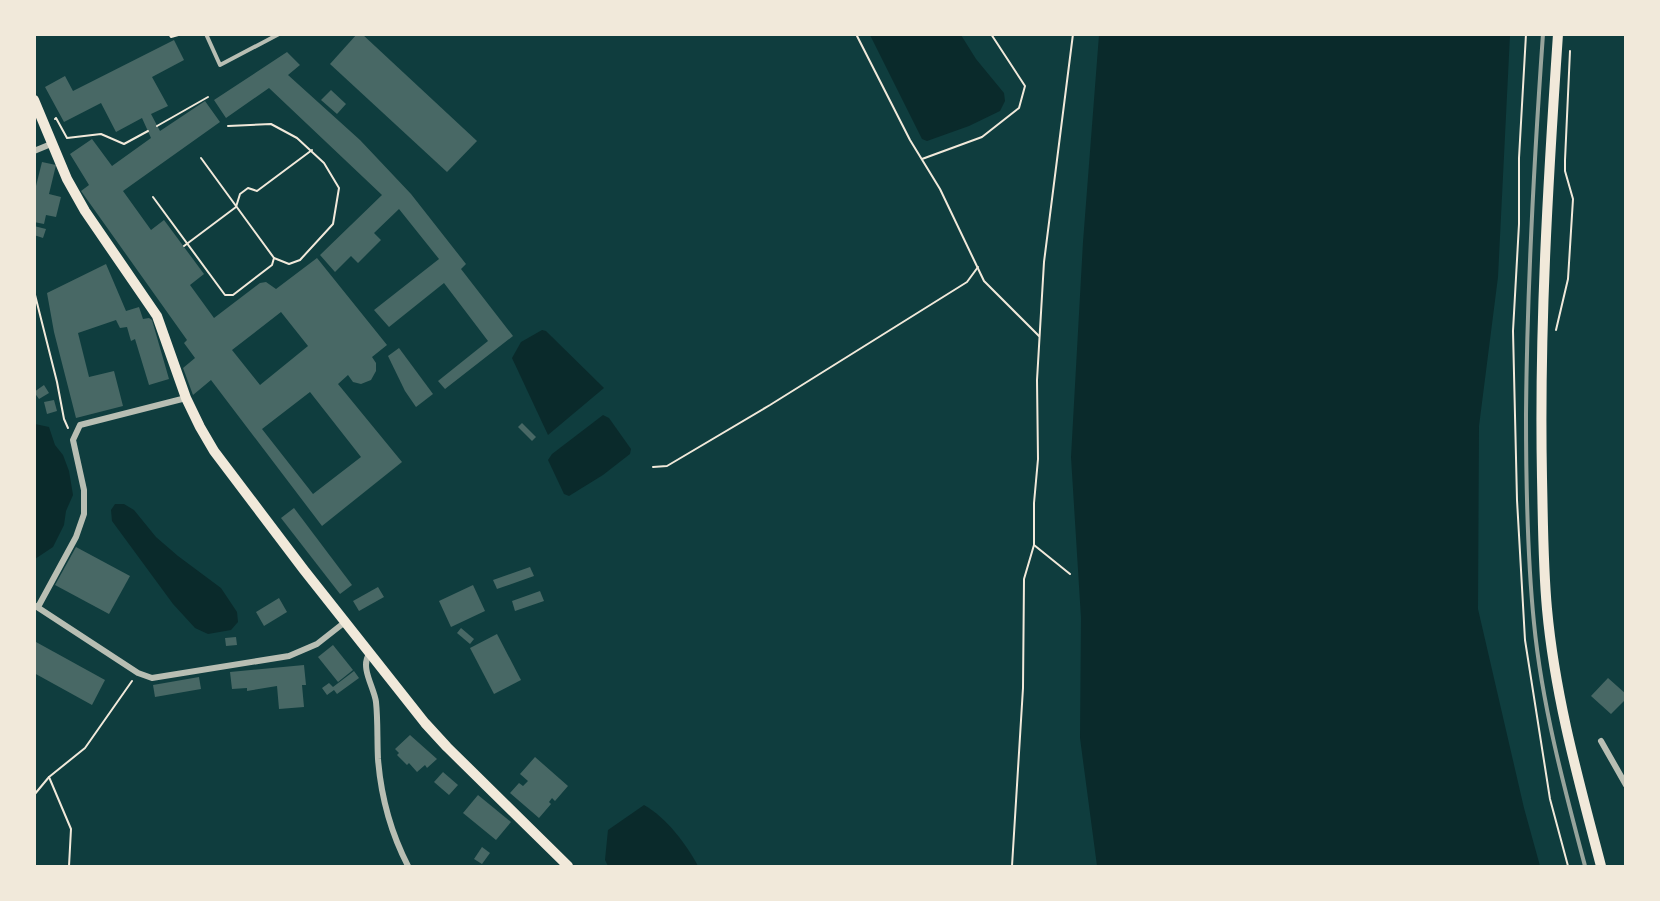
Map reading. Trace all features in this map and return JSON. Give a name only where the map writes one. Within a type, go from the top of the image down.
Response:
[{"type":"main road","points":[[1558,34],[1548,181],[1543,324],[1541,427],[1544,553],[1547,610],[1561,702],[1601,867]]},
{"type":"main road","points":[[34,100],[51,144],[85,211],[157,316],[186,398],[200,427],[234,478],[403,697],[447,747],[568,867]]},
{"type":"street","points":[[35,151],[51,144]]},
{"type":"street","points":[[186,398],[80,425],[73,440],[84,490],[84,514],[76,537],[36,606],[138,673],[152,678],[289,656],[317,644],[345,622]]},
{"type":"street","points":[[369,654],[365,665],[376,702],[380,780],[388,819],[408,867]]},
{"type":"street","points":[[1600,741],[1626,785]]},
{"type":"lane","points":[[206,34],[220,65],[279,34]]},
{"type":"path","points":[[169,34],[171,37],[182,34]]},
{"type":"path","points":[[856,34],[940,189],[984,281],[1039,336]]},
{"type":"path","points":[[922,159],[982,137],[1019,108],[1025,86],[991,34]]},
{"type":"path","points":[[1012,867],[1023,688],[1024,579],[1034,545],[1034,503],[1038,459],[1037,380],[1044,262],[1073,34]]},
{"type":"path","points":[[1526,34],[1513,331],[1517,501],[1525,640],[1550,799],[1568,867]]},
{"type":"path","points":[[1556,330],[1568,279],[1573,199],[1564,160],[1570,46]]},
{"type":"path","points":[[157,126],[208,97]]},
{"type":"path","points":[[44,125],[56,118],[68,138],[101,134],[124,144],[148,131]]},
{"type":"path","points":[[201,158],[274,258],[289,264],[300,260],[333,224],[339,188],[324,163],[312,150],[297,138],[271,124],[228,126]]},
{"type":"path","points":[[184,246],[236,207],[240,194],[248,188],[257,191],[312,150]]},
{"type":"path","points":[[153,197],[225,295],[233,296],[272,265],[274,258]]},
{"type":"path","points":[[652,466],[667,466],[770,405],[967,282],[978,267]]},
{"type":"path","points":[[34,291],[64,419],[73,440]]},
{"type":"path","points":[[1034,545],[1070,574]]},
{"type":"path","points":[[34,795],[49,777],[85,748],[138,673]]},
{"type":"path","points":[[49,777],[71,829],[69,867]]},
{"type":"water","points":[[870,35],[961,35],[976,59],[1004,93],[1005,101],[1000,111],[969,126],[927,141],[922,139]]},
{"type":"water","points":[[1099,35],[1510,35],[1498,277],[1479,426],[1478,609],[1524,808],[1540,866],[1097,866],[1080,738],[1081,618],[1071,457],[1083,242]]},
{"type":"water","points":[[542,330],[546,331],[604,388],[548,435],[512,358],[521,342]]},
{"type":"water","points":[[603,415],[609,418],[631,449],[630,454],[603,475],[569,496],[564,494],[548,460],[552,454]]},
{"type":"water","points":[[35,424],[49,427],[55,445],[63,455],[69,471],[73,495],[66,511],[64,525],[53,547],[35,559]]},
{"type":"water","points":[[115,504],[124,504],[134,510],[156,537],[221,588],[237,612],[238,622],[231,630],[208,634],[195,628],[173,604],[112,521],[111,510]]},
{"type":"water","points":[[644,805],[675,832],[698,866],[608,866],[605,860],[608,830]]},
{"type":"building","points":[[357,34],[362,34],[477,141],[447,172],[330,64]]},
{"type":"building","points":[[174,40],[184,60],[152,77],[168,106],[151,114],[160,131],[205,101],[220,122],[123,191],[151,230],[164,220],[204,274],[190,285],[214,318],[260,283],[266,282],[276,289],[317,258],[387,345],[372,357],[376,363],[376,371],[371,380],[361,384],[353,382],[348,375],[338,384],[402,462],[322,526],[211,380],[193,395],[183,368],[195,358],[184,343],[187,340],[81,191],[89,185],[70,154],[92,139],[112,166],[151,138],[142,118],[116,132],[101,103],[64,122],[45,87],[65,76],[73,91]],"holes":[[[281,312],[308,346],[260,385],[232,350]],[[310,392],[361,457],[313,494],[262,429]]]},
{"type":"building","points":[[287,52],[300,65],[288,75],[360,140],[411,194],[466,264],[461,269],[513,336],[445,389],[438,381],[488,341],[444,283],[389,327],[374,310],[439,259],[399,209],[374,233],[381,240],[358,263],[351,256],[335,272],[320,255],[382,195],[269,88],[226,118],[214,100]]},
{"type":"building","points":[[331,90],[346,104],[337,114],[321,100]]},
{"type":"building","points":[[42,162],[56,165],[49,194],[61,197],[56,217],[46,215],[44,224],[34,222],[34,194]]},
{"type":"building","points":[[34,226],[46,229],[43,238],[34,235]]},
{"type":"building","points":[[106,264],[126,311],[139,307],[143,319],[152,320],[169,379],[149,385],[135,339],[131,341],[127,327],[120,328],[116,320],[78,333],[89,377],[114,371],[123,406],[76,418],[54,332],[47,293]]},
{"type":"building","points":[[399,348],[433,394],[416,407],[405,391],[388,356]]},
{"type":"building","points":[[44,385],[49,393],[39,399],[34,392]]},
{"type":"building","points":[[54,400],[57,411],[47,414],[44,402]]},
{"type":"building","points":[[522,423],[536,437],[532,441],[518,427]]},
{"type":"building","points":[[294,508],[352,585],[340,594],[281,518]]},
{"type":"building","points":[[76,547],[130,576],[109,614],[55,585]]},
{"type":"building","points":[[530,567],[534,576],[497,589],[493,580]]},
{"type":"building","points":[[473,585],[485,611],[451,627],[439,601]]},
{"type":"building","points":[[378,587],[384,597],[359,611],[353,601]]},
{"type":"building","points":[[540,591],[544,601],[515,611],[512,601]]},
{"type":"building","points":[[279,598],[287,612],[264,626],[256,612]]},
{"type":"building","points":[[461,628],[474,639],[470,644],[457,633]]},
{"type":"building","points":[[497,634],[521,680],[494,694],[470,648]]},
{"type":"building","points":[[236,637],[237,645],[226,646],[225,638]]},
{"type":"building","points":[[36,642],[105,680],[92,705],[34,673],[34,645]]},
{"type":"building","points":[[333,645],[353,670],[338,682],[318,657]]},
{"type":"building","points":[[304,665],[306,685],[302,685],[304,707],[279,709],[277,686],[247,691],[247,688],[232,689],[230,672]]},
{"type":"building","points":[[354,671],[359,678],[337,694],[334,690],[327,695],[322,688],[329,683],[333,687]]},
{"type":"building","points":[[199,677],[201,689],[155,697],[153,685]]},
{"type":"building","points":[[1608,678],[1626,694],[1626,699],[1611,714],[1591,696]]},
{"type":"building","points":[[410,735],[437,759],[427,768],[425,765],[417,772],[397,755],[399,753],[395,749]]},
{"type":"building","points":[[535,757],[568,786],[555,801],[552,798],[549,802],[551,804],[539,818],[510,793],[519,783],[523,786],[528,781],[520,774]]},
{"type":"building","points":[[443,772],[458,785],[449,795],[434,782]]},
{"type":"building","points":[[478,795],[511,822],[496,840],[463,813]]},
{"type":"building","points":[[482,847],[490,853],[482,864],[474,859]]},
{"type":"railway","points":[[1543,34],[1528,320],[1526,441],[1528,545],[1534,623],[1542,684],[1585,866]]}]
